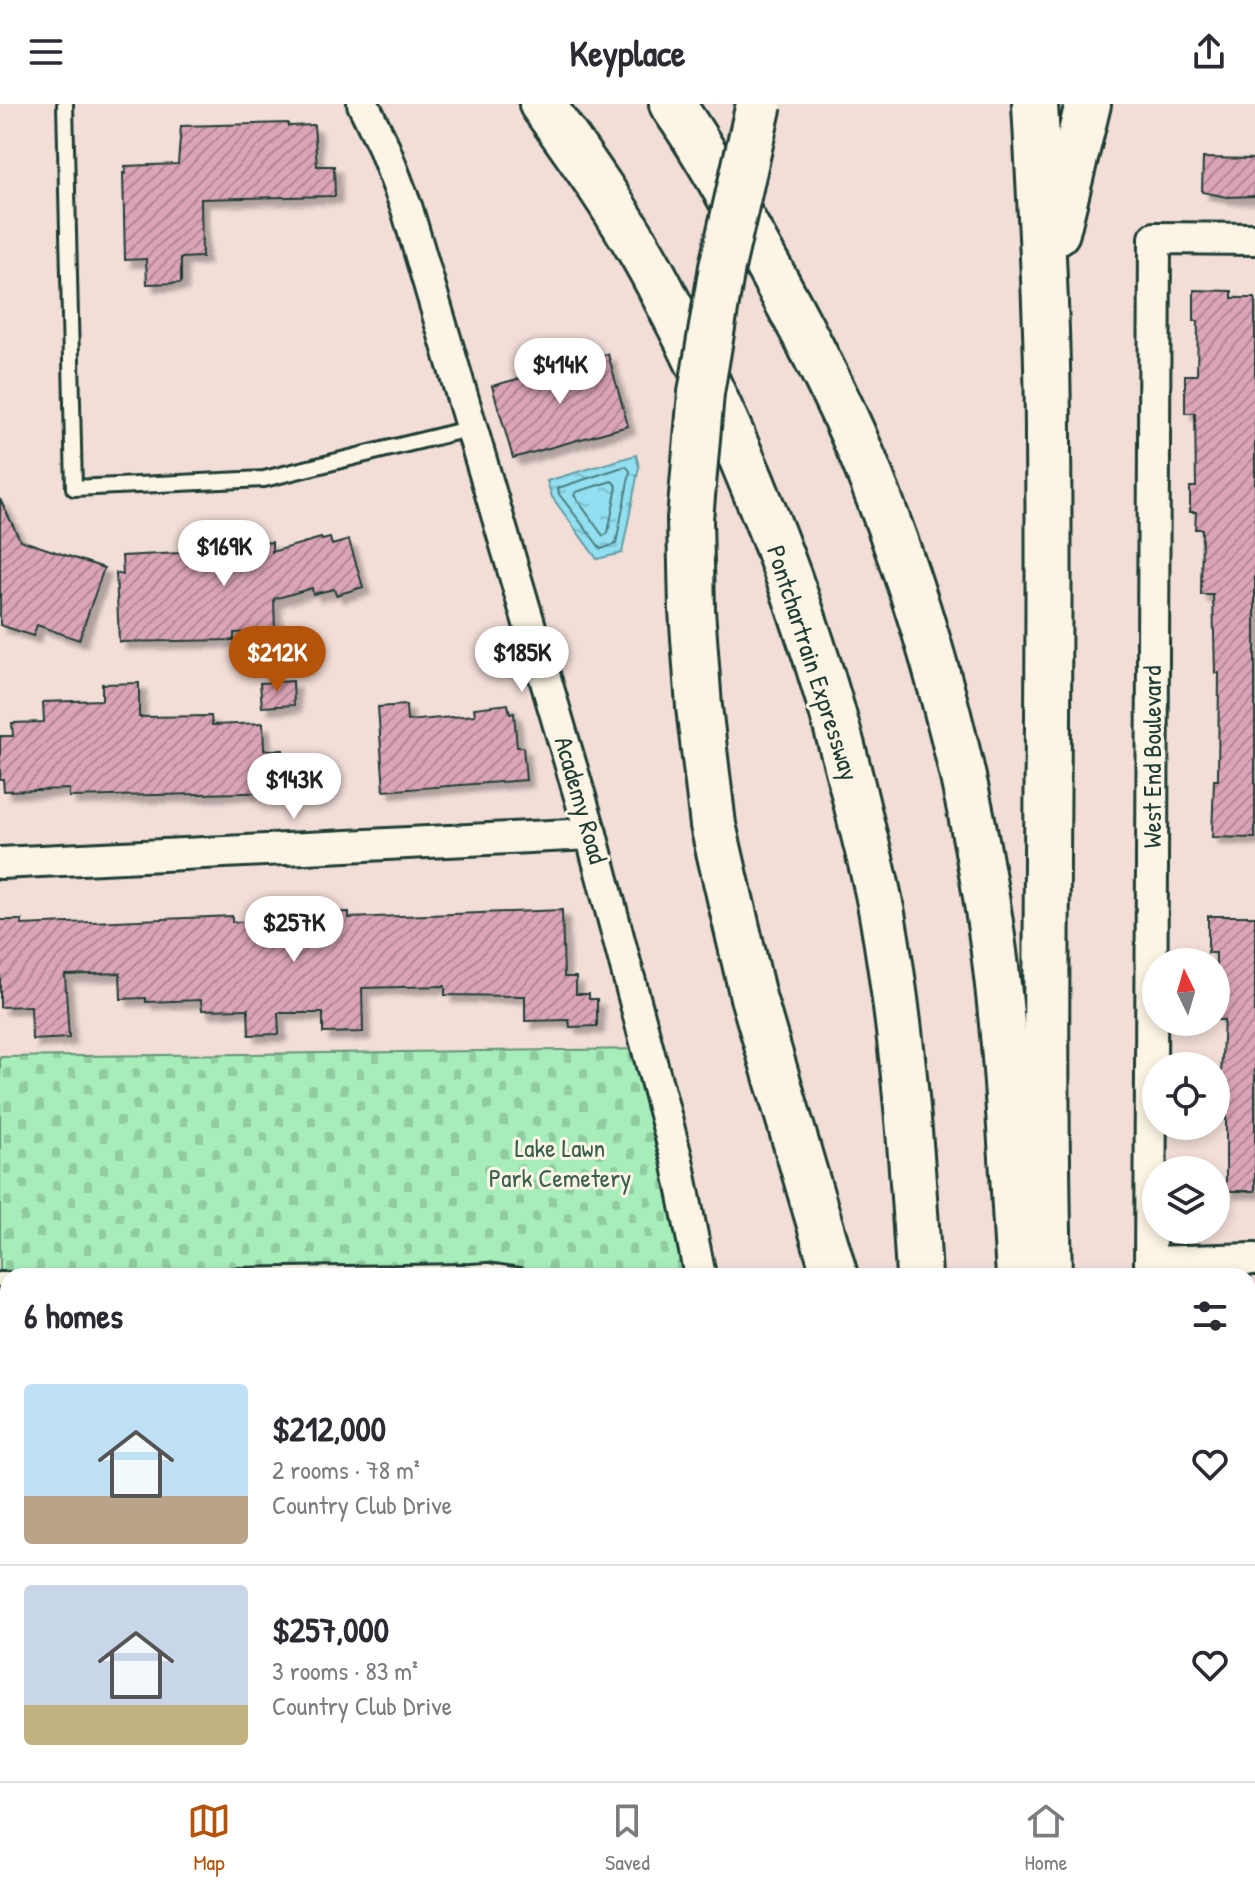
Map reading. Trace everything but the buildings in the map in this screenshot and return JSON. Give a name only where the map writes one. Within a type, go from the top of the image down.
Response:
[{"type":"highway","name":"Pontchartrain Expressway","points":[[542,104],[587,168],[657,281],[731,432],[800,603],[845,756],[882,911],[899,1030],[919,1268]]},
{"type":"highway","points":[[672,104],[727,192],[820,365],[864,460],[914,600],[954,742],[983,879],[1005,1066],[1018,1268]]},
{"type":"highway","points":[[759,104],[722,267],[701,393],[690,519],[697,679],[713,825],[753,997],[833,1268]]},
{"type":"highway","points":[[1035,104],[1045,293],[1049,612],[1044,1097],[1049,1268]]},
{"type":"highway","points":[[1045,293],[1061,209],[1088,104]]},
{"type":"street","name":"Academy Road","points":[[363,104],[382,143],[407,209],[591,834],[650,1049],[677,1160],[698,1268]]},
{"type":"street","name":"West End Boulevard","points":[[1150,1268],[1155,238],[1255,239]]},
{"type":"street","points":[[0,863],[591,834]]},
{"type":"street","points":[[1160,1268],[1255,1259]]},
{"type":"lane","points":[[65,104],[74,488],[264,479],[472,428]]},
{"type":"green space","name":"Lake Lawn Park Cemetery","points":[[650,1049],[698,1268],[0,1268],[0,1057]]},
{"type":"water","points":[[636,455],[639,467],[622,553],[597,559],[552,497],[547,481]]}]
